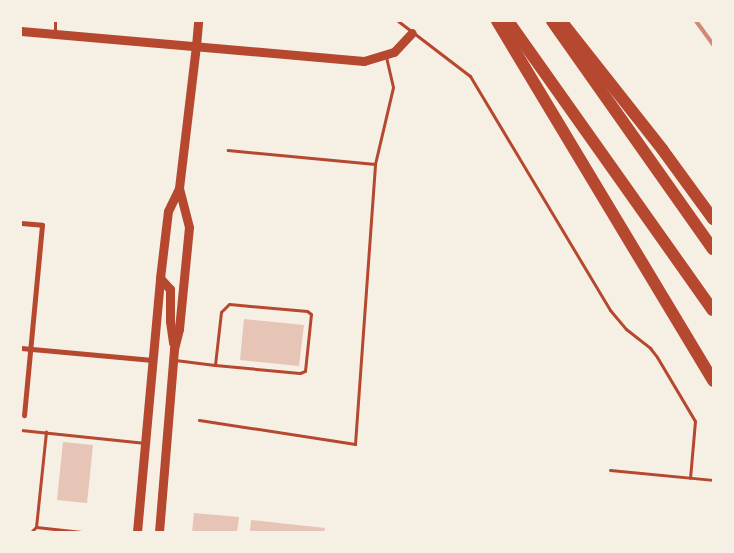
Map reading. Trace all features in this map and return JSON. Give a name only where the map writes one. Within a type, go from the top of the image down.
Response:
[{"type":"highway","points":[[497,21],[713,381]]},
{"type":"highway","points":[[508,21],[713,310]]},
{"type":"highway","points":[[552,21],[713,249]]},
{"type":"highway","points":[[561,21],[713,212]]},
{"type":"highway","points":[[662,149],[713,219]]},
{"type":"main road","points":[[137,532],[160,278],[168,211],[179,188],[198,21]]},
{"type":"main road","points":[[21,30],[364,61],[386,55],[402,45],[412,33]]},
{"type":"main road","points":[[160,532],[174,349],[179,329],[190,227],[179,188]]},
{"type":"main road","points":[[160,278],[170,288],[170,321],[174,349]]},
{"type":"street","points":[[21,222],[42,225],[24,415]]},
{"type":"street","points":[[21,348],[152,360]]},
{"type":"lane","points":[[55,21],[55,34]]},
{"type":"lane","points":[[398,21],[470,76],[610,310],[626,329],[650,348],[657,357],[695,421],[690,478]]},
{"type":"lane","points":[[199,420],[354,444],[375,164],[393,87],[386,55]]},
{"type":"lane","points":[[228,150],[375,164]]},
{"type":"lane","points":[[173,360],[215,365],[300,373],[305,371],[312,314],[307,311],[229,304],[221,312],[215,365]]},
{"type":"lane","points":[[21,430],[145,443]]},
{"type":"lane","points":[[31,532],[36,527],[46,432]]},
{"type":"lane","points":[[610,470],[713,480]]},
{"type":"lane","points":[[36,527],[82,532]]},
{"type":"building","points":[[244,319],[304,325],[299,366],[240,360]]},
{"type":"building","points":[[63,442],[93,445],[87,503],[57,500]]},
{"type":"building","points":[[194,513],[239,517],[237,532],[192,532]]},
{"type":"building","points":[[251,520],[325,528],[324,532],[250,532]]},
{"type":"railway","points":[[696,21],[713,44]]}]
